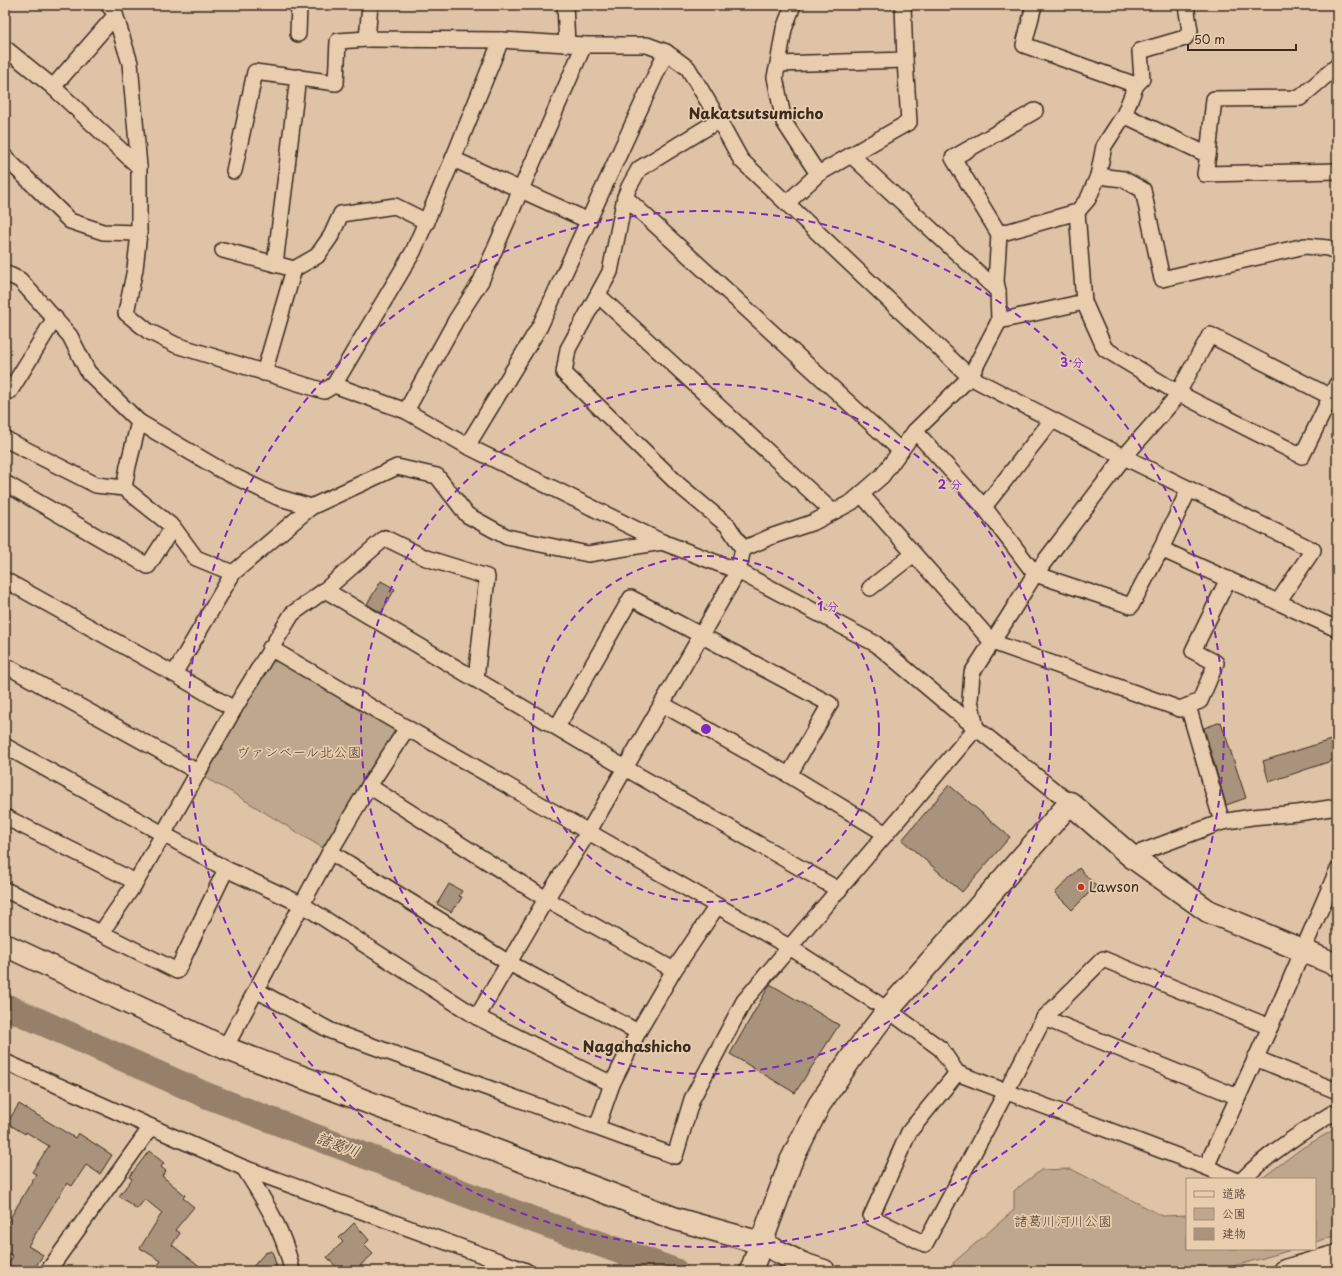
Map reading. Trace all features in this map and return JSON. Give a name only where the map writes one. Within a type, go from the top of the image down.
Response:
[{"type":"street","points":[[298,34],[299,5]]},
{"type":"street","points":[[367,39],[370,5]]},
{"type":"street","points":[[565,5],[566,44]]},
{"type":"street","points":[[793,5],[784,29],[775,77],[784,122],[818,174]]},
{"type":"street","points":[[787,203],[818,174],[909,122],[903,5]]},
{"type":"street","points":[[1034,5],[1024,45],[1136,85]]},
{"type":"street","points":[[999,234],[1077,212],[1088,199],[1098,176],[1104,146],[1124,115],[1136,85],[1142,79],[1140,51],[1185,38],[1190,31],[1186,5]]},
{"type":"street","points":[[112,10],[130,63],[138,168],[139,233],[135,269],[126,313],[148,331],[176,345],[324,392],[334,385],[413,252],[427,222],[502,40]]},
{"type":"street","points":[[53,87],[112,10]]},
{"type":"street","points":[[234,171],[255,72],[336,83],[338,41],[367,39],[502,40],[584,45],[647,45],[666,52],[688,68],[741,160],[970,378],[1124,457],[1313,550],[1278,602]]},
{"type":"street","points":[[406,411],[456,320],[481,281],[584,45]]},
{"type":"street","points":[[5,48],[53,87],[138,168]]},
{"type":"street","points":[[467,446],[540,326],[666,52]]},
{"type":"street","points":[[778,64],[905,60]]},
{"type":"street","points":[[1337,66],[1300,98],[1214,99],[1205,174],[1337,171]]},
{"type":"street","points":[[275,264],[298,77]]},
{"type":"street","points":[[743,549],[770,537],[814,522],[852,502],[882,476],[916,431],[970,378],[999,321],[998,291],[996,282],[999,234],[953,158],[1035,112]]},
{"type":"street","points":[[1124,115],[1208,155]]},
{"type":"street","points":[[477,1017],[546,899],[589,832],[738,570],[743,549],[728,526],[680,486],[564,373],[568,349],[610,272],[625,197],[639,169],[719,120]]},
{"type":"street","points":[[851,155],[998,291]]},
{"type":"street","points":[[5,157],[70,221],[103,232],[139,233]]},
{"type":"street","points":[[453,160],[588,221]]},
{"type":"street","points":[[1098,176],[1123,179],[1143,190],[1162,279],[1305,246],[1328,248],[1337,252]]},
{"type":"street","points":[[625,197],[901,451]]},
{"type":"street","points":[[223,250],[294,269],[317,256],[331,236],[341,214],[395,206],[427,222]]},
{"type":"street","points":[[976,728],[970,700],[972,672],[1035,574],[1124,457],[1174,400],[1178,393],[1210,335],[1335,394],[1302,456],[1178,393],[1105,349],[1084,302],[1077,212]]},
{"type":"street","points":[[264,373],[294,269]]},
{"type":"street","points":[[5,273],[20,280],[55,318],[70,336],[88,372],[139,422],[221,470],[277,497],[310,507]]},
{"type":"street","points":[[598,295],[833,512]]},
{"type":"street","points":[[999,321],[1084,302]]},
{"type":"street","points":[[10,391],[55,318]]},
{"type":"street","points":[[334,385],[406,411],[467,446],[578,502],[662,542],[738,570],[876,644],[976,728],[1070,803],[1131,856],[1208,911],[1337,965]]},
{"type":"street","points":[[984,507],[1052,420]]},
{"type":"street","points":[[124,488],[139,422]]},
{"type":"street","points":[[916,431],[984,507],[1035,574],[1131,606],[1161,549],[1188,489]]},
{"type":"street","points":[[5,439],[96,485],[124,488],[173,528],[196,558],[233,573]]},
{"type":"street","points":[[174,674],[233,573],[310,507],[396,467],[437,476],[467,515],[507,537],[588,554],[662,542]]},
{"type":"street","points":[[5,483],[148,566],[173,528]]},
{"type":"street","points":[[861,494],[992,642],[1180,708],[1200,701],[1216,664],[1194,651],[1228,579]]},
{"type":"street","points":[[101,933],[136,882],[234,709],[292,614],[325,590],[385,538],[426,558],[488,577],[476,679]]},
{"type":"street","points":[[1161,549],[1337,628]]},
{"type":"street","points":[[870,588],[914,554]]},
{"type":"street","points":[[5,580],[234,709]]},
{"type":"street","points":[[325,590],[625,768],[839,890]]},
{"type":"street","points":[[557,727],[630,598],[830,704],[789,775]]},
{"type":"street","points":[[270,648],[791,948],[888,1010],[941,1049],[957,1073],[1206,1167],[1231,1178]]},
{"type":"street","points":[[5,665],[198,772]]},
{"type":"street","points":[[662,704],[789,775],[886,834]]},
{"type":"street","points":[[1188,706],[1222,822]]},
{"type":"street","points":[[225,1048],[303,905],[330,852],[369,786],[407,728]]},
{"type":"street","points":[[256,990],[331,1031],[675,1156],[692,1099],[744,1001],[791,948],[976,728]]},
{"type":"street","points":[[5,746],[226,869],[303,905],[477,1017],[612,1084]]},
{"type":"street","points":[[369,786],[546,899],[674,970]]},
{"type":"street","points":[[756,1256],[791,1161],[819,1105],[852,1057],[888,1010],[1070,803]]},
{"type":"street","points":[[1131,856],[1222,822],[1337,807]]},
{"type":"street","points":[[5,817],[136,882]]},
{"type":"street","points":[[330,852],[509,963],[638,1032]]},
{"type":"street","points":[[5,890],[101,933],[177,971],[226,869]]},
{"type":"street","points":[[1206,1167],[1270,1027],[1336,876]]},
{"type":"street","points":[[597,1127],[612,1084],[638,1032],[674,970],[717,906]]},
{"type":"street","points":[[5,945],[225,1048],[676,1219],[756,1256],[803,1264],[824,1271]]},
{"type":"street","points":[[957,1073],[909,1132],[871,1217],[925,1244],[1044,1018],[1103,959],[1270,1027]]},
{"type":"street","points":[[1044,1018],[1238,1097]]},
{"type":"street","points":[[1255,1058],[1337,1091]]},
{"type":"street","points":[[5,1062],[244,1168],[526,1271]]},
{"type":"street","points":[[1244,1178],[1255,1167],[1306,1130],[1337,1112]]},
{"type":"street","points":[[48,1271],[150,1127]]},
{"type":"street","points":[[244,1168],[265,1201],[279,1229],[292,1271]]},
{"type":"street","points":[[1285,1271],[1337,1256]]},
{"type":"green space","name":"ヴァンベール北公園","points":[[278,660],[393,724],[395,732],[326,850],[228,790],[205,778],[268,665]]},
{"type":"green space","points":[[1337,1128],[1337,1235],[1316,1242],[1316,1178],[1262,1178],[1302,1148]]},
{"type":"green space","name":"諸葛川河川公園","points":[[1071,1169],[1163,1216],[1186,1215],[1186,1250],[1291,1250],[1217,1271],[955,1271],[953,1263],[1014,1210],[1014,1191],[1041,1170]]},
{"type":"building","points":[[381,581],[395,589],[381,613],[367,604]]},
{"type":"building","points":[[1221,722],[1246,798],[1226,805],[1204,728]]},
{"type":"building","points":[[1337,738],[1337,759],[1269,782],[1263,761]]},
{"type":"building","points":[[949,785],[1010,837],[962,892],[902,840]]},
{"type":"building","points":[[1079,868],[1096,886],[1072,910],[1055,893]]},
{"type":"building","points":[[449,884],[462,891],[459,896],[462,897],[451,912],[437,904]]},
{"type":"building","points":[[770,984],[839,1025],[795,1093],[730,1054]]},
{"type":"building","points":[[19,1104],[75,1138],[78,1133],[112,1155],[100,1174],[86,1165],[72,1186],[67,1183],[28,1246],[43,1255],[33,1271],[17,1271],[8,1265],[13,1256],[5,1251],[5,1227],[36,1174],[32,1172],[49,1146],[26,1132],[25,1134],[7,1123]]},
{"type":"building","points":[[149,1151],[164,1163],[161,1167],[166,1171],[162,1176],[185,1195],[183,1198],[194,1207],[175,1230],[180,1233],[172,1245],[206,1271],[153,1271],[161,1261],[140,1248],[162,1213],[145,1199],[137,1209],[119,1196],[132,1179],[129,1177]]},
{"type":"building","points":[[354,1223],[369,1240],[364,1245],[373,1254],[354,1271],[340,1271],[327,1257],[343,1242],[339,1238]]},
{"type":"building","points":[[272,1251],[278,1271],[249,1271],[265,1253]]},
{"type":"waterway","name":"諸葛川","points":[[5,1006],[208,1096],[534,1220],[675,1271]]},
{"type":"place","name":"Lawson","points":[[1081,887]]},
{"type":"district","name":"Nakatsutsumicho","points":[[756,114]]},
{"type":"district","name":"Nagahashicho","points":[[637,1047]]}]
